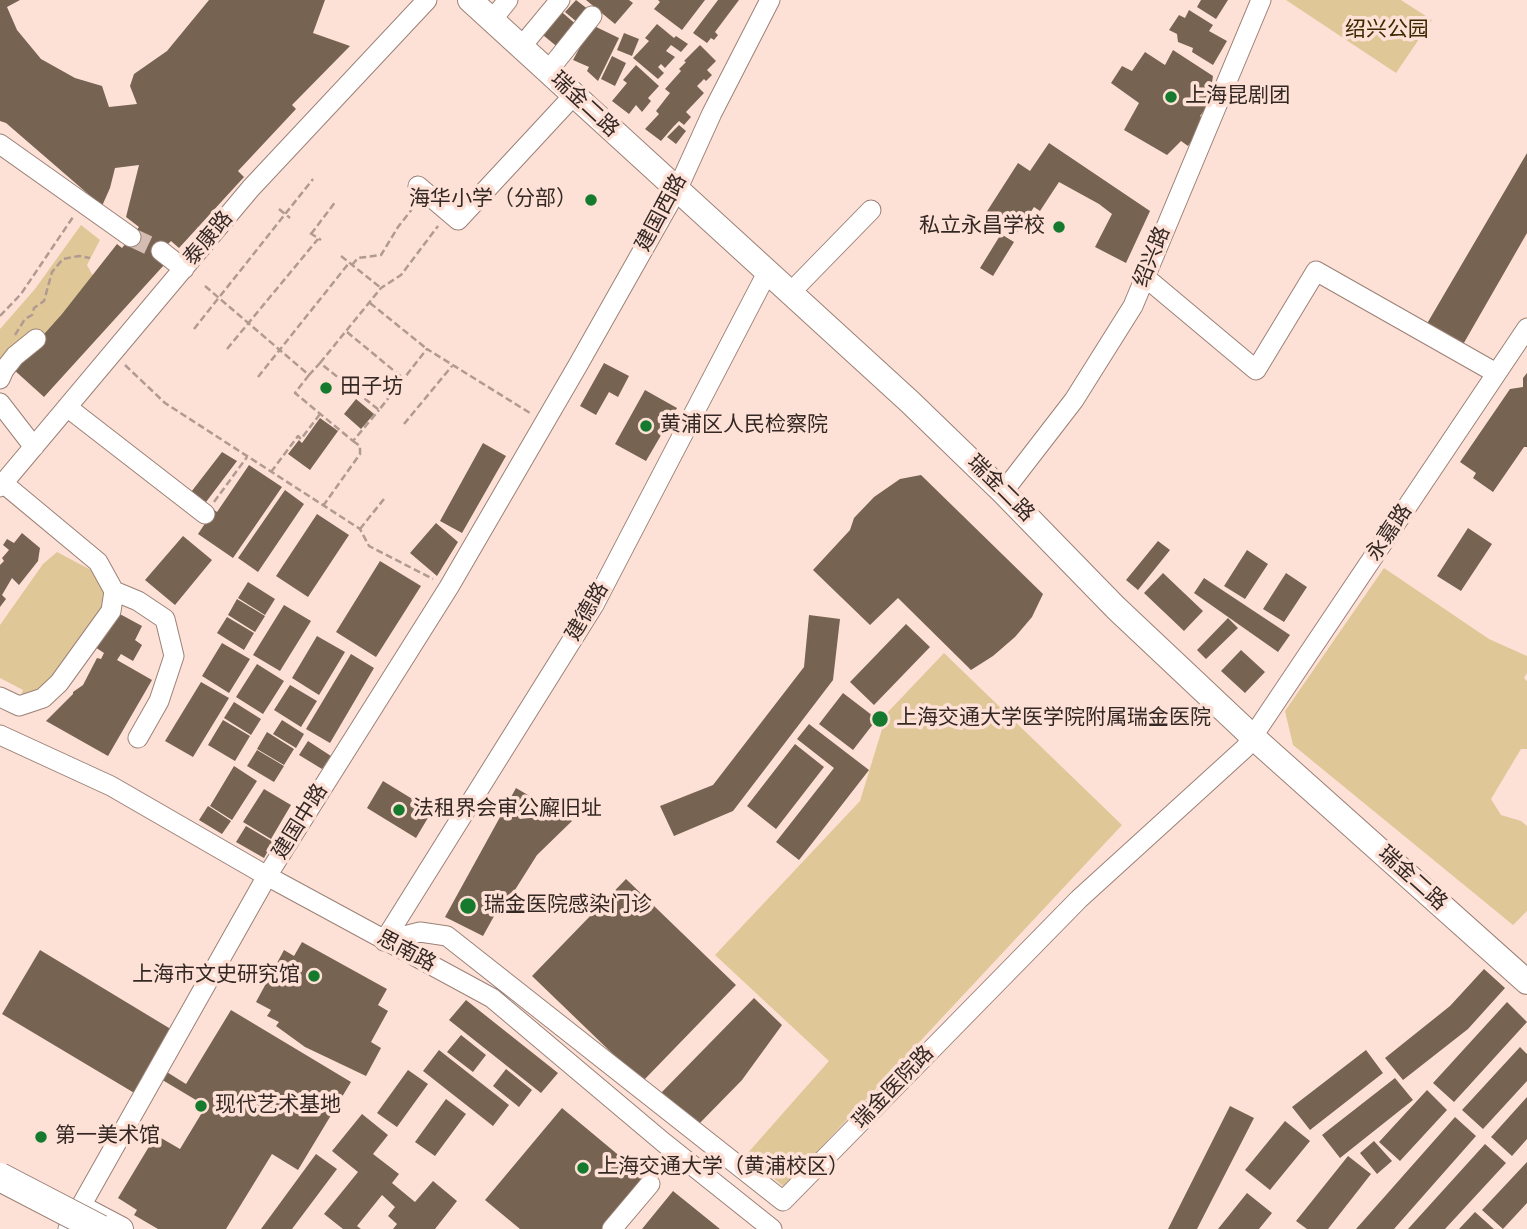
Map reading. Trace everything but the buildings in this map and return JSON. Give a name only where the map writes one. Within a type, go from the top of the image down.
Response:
[{"type":"highway","points":[[0,1177],[100,1229]]},
{"type":"highway","points":[[0,1193],[73,1224]]},
{"type":"main road","name":"瑞金二路","points":[[470,0],[910,402],[1003,492],[1249,743],[1527,982]]},
{"type":"main road","points":[[0,1163],[73,1224]]},
{"type":"main road","points":[[0,1187],[73,1224],[121,1229]]},
{"type":"street","name":"泰康路","points":[[1,485],[251,188],[427,0]]},
{"type":"street","points":[[492,20],[508,0]]},
{"type":"street","points":[[521,47],[560,0]]},
{"type":"street","name":"建国西路","points":[[545,422],[678,188],[712,113],[770,0]]},
{"type":"street","name":"绍兴路","points":[[1003,492],[1074,400],[1133,306],[1261,0]]},
{"type":"street","points":[[548,71],[592,16]]},
{"type":"street","points":[[422,189],[458,220],[574,95]]},
{"type":"street","points":[[0,144],[131,237]]},
{"type":"street","points":[[791,292],[871,210]]},
{"type":"street","points":[[160,251],[184,269]]},
{"type":"street","name":"建德路","points":[[384,941],[594,605],[768,271]]},
{"type":"street","points":[[1145,277],[1256,370],[1316,271],[1496,373]]},
{"type":"street","name":"永嘉路","points":[[1249,743],[1527,328]]},
{"type":"street","points":[[0,379],[15,356],[36,339]]},
{"type":"street","points":[[0,403],[34,447]]},
{"type":"street","points":[[67,407],[205,514]]},
{"type":"street","name":"建国中路","points":[[73,1224],[267,876],[449,587],[545,422]]},
{"type":"street","points":[[1,485],[98,562],[114,592],[111,611],[59,683],[43,698],[19,706],[2,703]]},
{"type":"street","points":[[114,592],[138,601],[164,619],[174,656],[159,701],[138,738]]},
{"type":"street","name":"思南路","points":[[0,736],[111,786],[267,876],[492,998],[663,1142],[772,1229]]},
{"type":"street","name":"瑞金医院路","points":[[384,941],[420,932],[447,936],[783,1201],[1079,899],[1249,743]]},
{"type":"street","points":[[612,1229],[650,1184]]},
{"type":"path","points":[[194,329],[313,179]]},
{"type":"path","points":[[258,377],[350,264],[358,258],[381,255],[422,189]]},
{"type":"path","points":[[227,349],[320,240],[310,233],[336,201]]},
{"type":"path","points":[[279,209],[290,218]]},
{"type":"path","points":[[323,506],[360,454],[360,446],[295,393],[381,288],[401,275],[449,212]]},
{"type":"path","points":[[0,316],[21,294],[66,226]]},
{"type":"path","points":[[14,339],[17,329],[32,315],[34,308],[44,301],[52,272],[63,259],[79,256],[90,258]]},
{"type":"path","points":[[341,256],[381,288]]},
{"type":"path","points":[[205,286],[310,375]]},
{"type":"path","points":[[370,302],[427,349],[545,422]]},
{"type":"path","points":[[346,331],[404,379]]},
{"type":"path","points":[[354,441],[427,349]]},
{"type":"path","points":[[112,354],[165,403],[360,529],[369,546],[449,587]]},
{"type":"path","points":[[320,363],[379,410]]},
{"type":"path","points":[[404,424],[452,366]]},
{"type":"path","points":[[271,472],[298,436],[301,439],[320,414]]},
{"type":"path","points":[[205,514],[247,457]]},
{"type":"path","points":[[360,529],[384,499]]},
{"type":"green space","name":"绍兴公园","points":[[1286,0],[1401,0],[1432,20],[1396,73]]},
{"type":"green space","points":[[81,225],[100,240],[87,265],[93,276],[64,315],[43,336],[0,362],[0,329],[35,289]]},
{"type":"green space","points":[[57,552],[91,570],[105,587],[105,610],[60,674],[38,690],[20,698],[23,690],[0,678],[0,625],[43,564]]},
{"type":"green space","points":[[1384,568],[1489,639],[1527,656],[1527,673],[1524,678],[1527,681],[1527,749],[1521,749],[1491,799],[1501,815],[1521,821],[1527,826],[1527,911],[1513,925],[1293,745],[1285,711]]},
{"type":"green space","points":[[944,653],[1122,825],[784,1187],[746,1155],[829,1061],[715,955],[860,801],[887,713]]},
{"type":"tunnel","points":[[131,237],[161,251]]},
{"type":"place","name":"上海昆剧团","points":[[1171,97]]},
{"type":"place","name":"海华小学（分部）","points":[[591,200]]},
{"type":"place","name":"私立永昌学校","points":[[1059,227]]},
{"type":"place","name":"田子坊","points":[[326,388]]},
{"type":"place","name":"黄浦区人民检察院","points":[[646,426]]},
{"type":"place","name":"上海交通大学医学院附属瑞金医院","points":[[880,719]]},
{"type":"place","name":"法租界会审公廨旧址","points":[[399,810]]},
{"type":"place","name":"瑞金医院感染门诊","points":[[468,906]]},
{"type":"place","name":"上海市文史研究馆","points":[[314,976]]},
{"type":"place","name":"现代艺术基地","points":[[201,1106]]},
{"type":"place","name":"第一美术馆","points":[[41,1137]]},
{"type":"place","name":"上海交通大学（黄浦校区）","points":[[583,1168]]}]
